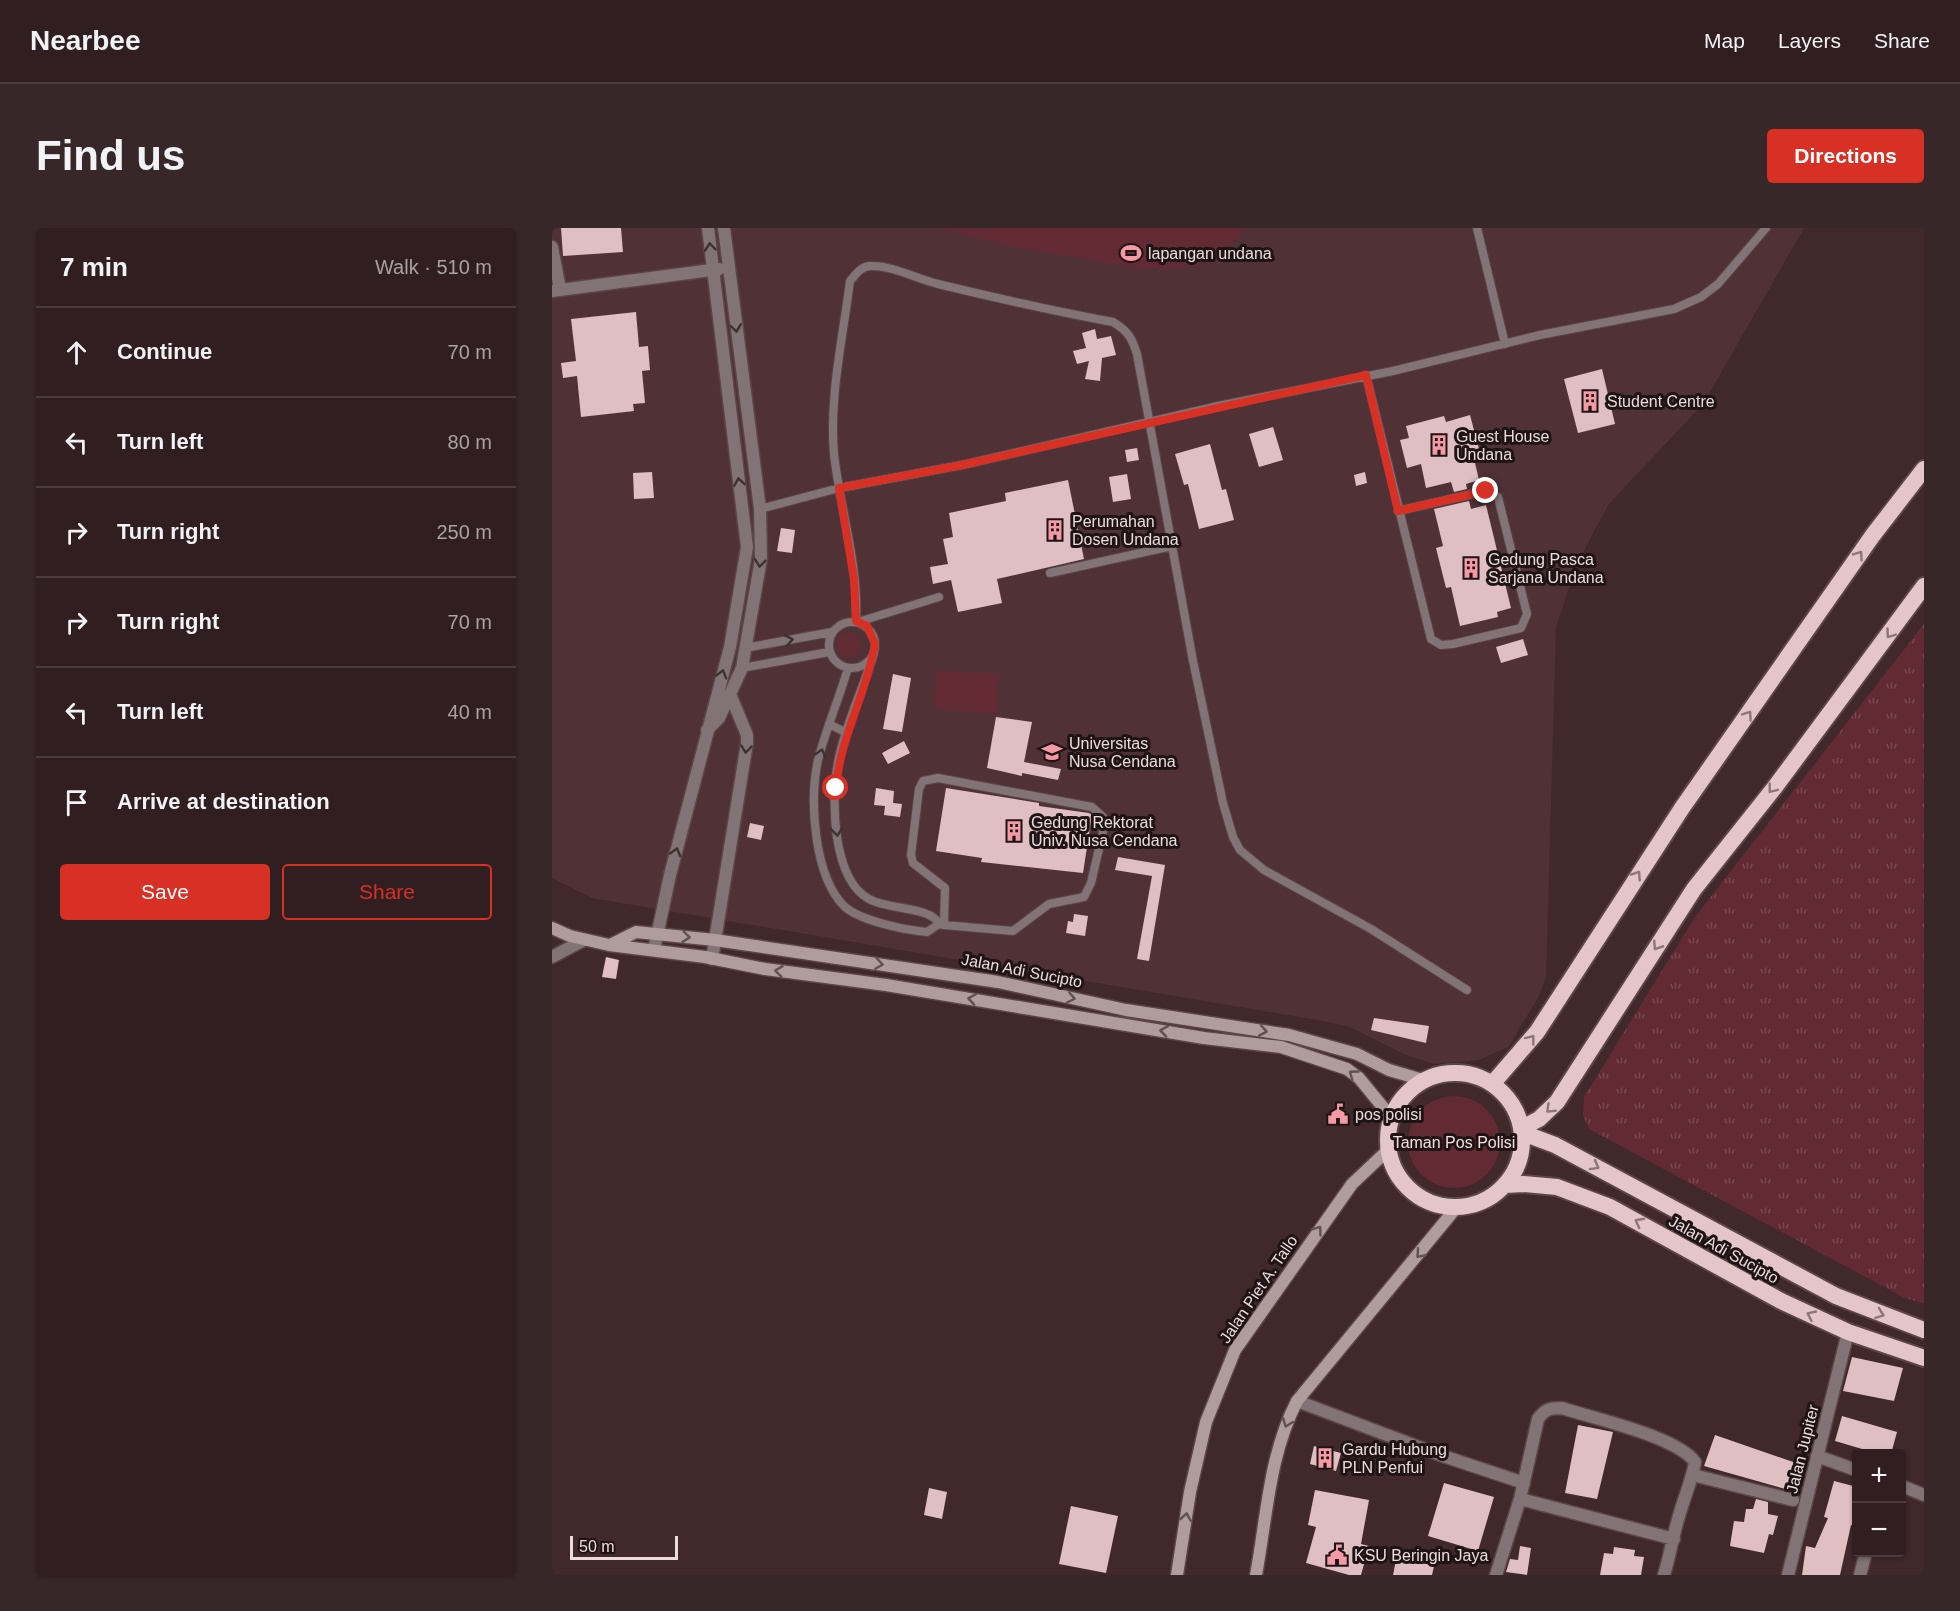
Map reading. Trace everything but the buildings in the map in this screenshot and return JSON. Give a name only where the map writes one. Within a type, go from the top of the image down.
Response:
[{"type":"highway","points":[[1493,1083],[1537,1032],[1682,808],[1873,535],[1924,469]]},
{"type":"highway","points":[[1522,1131],[1557,1102],[1694,889],[1774,787],[1924,586]]},
{"type":"highway","points":[[1446,1072],[1470,1073],[1493,1083],[1507,1095],[1517,1111],[1522,1131],[1522,1152],[1516,1170],[1505,1185],[1491,1197],[1474,1205],[1456,1208],[1432,1204],[1411,1192],[1396,1173],[1388,1150],[1391,1117],[1399,1102],[1423,1080],[1446,1072]]},
{"type":"highway","name":"Jalan Adi Sucipto","points":[[1522,1131],[1555,1145],[1836,1296],[1924,1329]]},
{"type":"highway","name":"Jalan Adi Sucipto","points":[[1505,1185],[1557,1187],[1610,1207],[1781,1301],[1848,1332],[1924,1358]]},
{"type":"main road","points":[[552,928],[584,940],[609,945],[654,950],[1281,1047],[1347,1069],[1359,1078],[1391,1117]]},
{"type":"main road","name":"Jalan Adi Sucipto","points":[[609,945],[636,932],[715,939],[986,980],[1126,1010],[1289,1035],[1357,1054],[1389,1070],[1423,1080]]},
{"type":"main road","name":"Jalan Piet A. Tallo","points":[[1176,1575],[1190,1492],[1206,1422],[1235,1350],[1352,1184],[1388,1150]]},
{"type":"main road","points":[[1256,1575],[1276,1458],[1286,1422],[1297,1401],[1456,1208]]},
{"type":"street","points":[[654,950],[706,730],[730,647],[747,547],[708,228]]},
{"type":"street","points":[[706,730],[718,718],[742,668],[761,559],[760,509],[724,228]]},
{"type":"street","points":[[552,248],[556,290],[729,267]]},
{"type":"street","points":[[744,509],[760,509]]},
{"type":"street","points":[[730,647],[745,648]]},
{"type":"street","points":[[712,959],[747,743],[747,735],[730,694]]},
{"type":"street","points":[[552,957],[584,940]]},
{"type":"street","name":"Jalan Jupiter","points":[[1788,1575],[1848,1332]]},
{"type":"street","points":[[1297,1401],[1440,1455],[1524,1483]]},
{"type":"street","points":[[1496,1575],[1520,1499],[1538,1419],[1550,1408],[1562,1408],[1683,1449],[1695,1462],[1664,1575]]},
{"type":"street","points":[[1817,1456],[1852,1468]]},
{"type":"street","points":[[1693,1475],[1793,1500]]},
{"type":"street","points":[[1906,1488],[1924,1495]]},
{"type":"street","points":[[1520,1499],[1674,1539]]},
{"type":"street","points":[[1860,1575],[1865,1557]]},
{"type":"lane","points":[[1477,228],[1504,344]]},
{"type":"lane","points":[[760,509],[839,488],[973,462],[1685,306],[1718,284],[1766,228]]},
{"type":"lane","points":[[942,925],[936,918],[924,912],[873,901],[854,889],[846,875],[840,855],[836,819],[838,762],[874,653],[873,634],[857,622],[854,579],[834,452],[837,384],[850,281],[859,270],[868,265],[1000,299],[1113,322],[1126,330],[1133,339],[1223,803],[1233,837],[1240,850],[1264,870],[1371,929],[1467,990]]},
{"type":"lane","points":[[1366,375],[1398,511],[1431,639],[1441,645],[1453,644],[1521,628],[1527,614],[1508,529],[1495,493],[1486,491],[1398,511]]},
{"type":"lane","points":[[1050,573],[1172,546]]},
{"type":"lane","points":[[874,653],[868,662],[858,667],[848,668],[840,665],[829,652],[828,641],[838,625],[857,622],[939,597]]},
{"type":"lane","points":[[745,648],[832,632]]},
{"type":"lane","points":[[742,668],[829,652]]},
{"type":"lane","points":[[848,668],[818,763],[815,821],[819,849],[833,892],[856,915],[915,931],[927,932],[942,925],[1009,932],[1055,902],[1084,897],[1091,883],[1105,823],[1103,817],[1092,807],[938,778],[923,782],[919,789],[910,855],[913,863],[945,888],[942,925]]},
{"type":"lane","points":[[829,724],[847,733]]},
{"type":"shaded area","name":"Universitas Nusa Cendana","points":[[552,228],[1804,228],[1703,404],[1608,505],[1576,566],[1556,627],[1546,977],[1538,998],[1508,1047],[1479,1060],[1434,1064],[1404,1054],[1350,1027],[1323,1021],[592,898],[552,878]]},
{"type":"green space","name":"lapangan undana","points":[[938,228],[1244,228],[1236,240],[1197,267],[1144,269],[1011,246]]},
{"type":"green space","points":[[1924,624],[1924,1304],[1903,1297],[1589,1129],[1583,1115],[1584,1097],[1695,917]]},
{"type":"green space","points":[[849,633],[858,636],[861,645],[858,654],[849,657],[840,654],[837,645],[840,636]]},
{"type":"green space","points":[[936,670],[999,674],[997,714],[934,709]]},
{"type":"green space","name":"Taman Pos Polisi","points":[[1454,1096],[1472,1099],[1487,1109],[1497,1124],[1500,1142],[1497,1160],[1487,1175],[1472,1185],[1454,1188],[1436,1185],[1421,1175],[1411,1160],[1408,1142],[1411,1124],[1421,1109],[1436,1099]]},
{"type":"place","name":"lapangan undana","points":[[1131,253]]},
{"type":"place","name":"Student Centre","points":[[1590,401]]},
{"type":"place","name":"Guest House Undana","points":[[1439,445]]},
{"type":"place","name":"Perumahan Dosen Undana","points":[[1055,530]]},
{"type":"place","name":"Gedung Pasca Sarjana Undana","points":[[1471,568]]},
{"type":"place","name":"Universitas Nusa Cendana","points":[[1052,752]]},
{"type":"place","name":"Gedung Rektorat Univ. Nusa Cendana","points":[[1014,831]]},
{"type":"place","name":"pos polisi","points":[[1338,1114]]},
{"type":"place","name":"Gardu Hubung PLN Penfui","points":[[1325,1458]]},
{"type":"place","name":"KSU Beringin Jaya","points":[[1337,1555]]},
{"type":"route","points":[[836,788],[838,762],[866,679],[875,644],[873,634],[867,626],[856,621],[854,579],[839,488],[962,465],[1218,406],[1366,375],[1398,511],[1486,491]]}]
